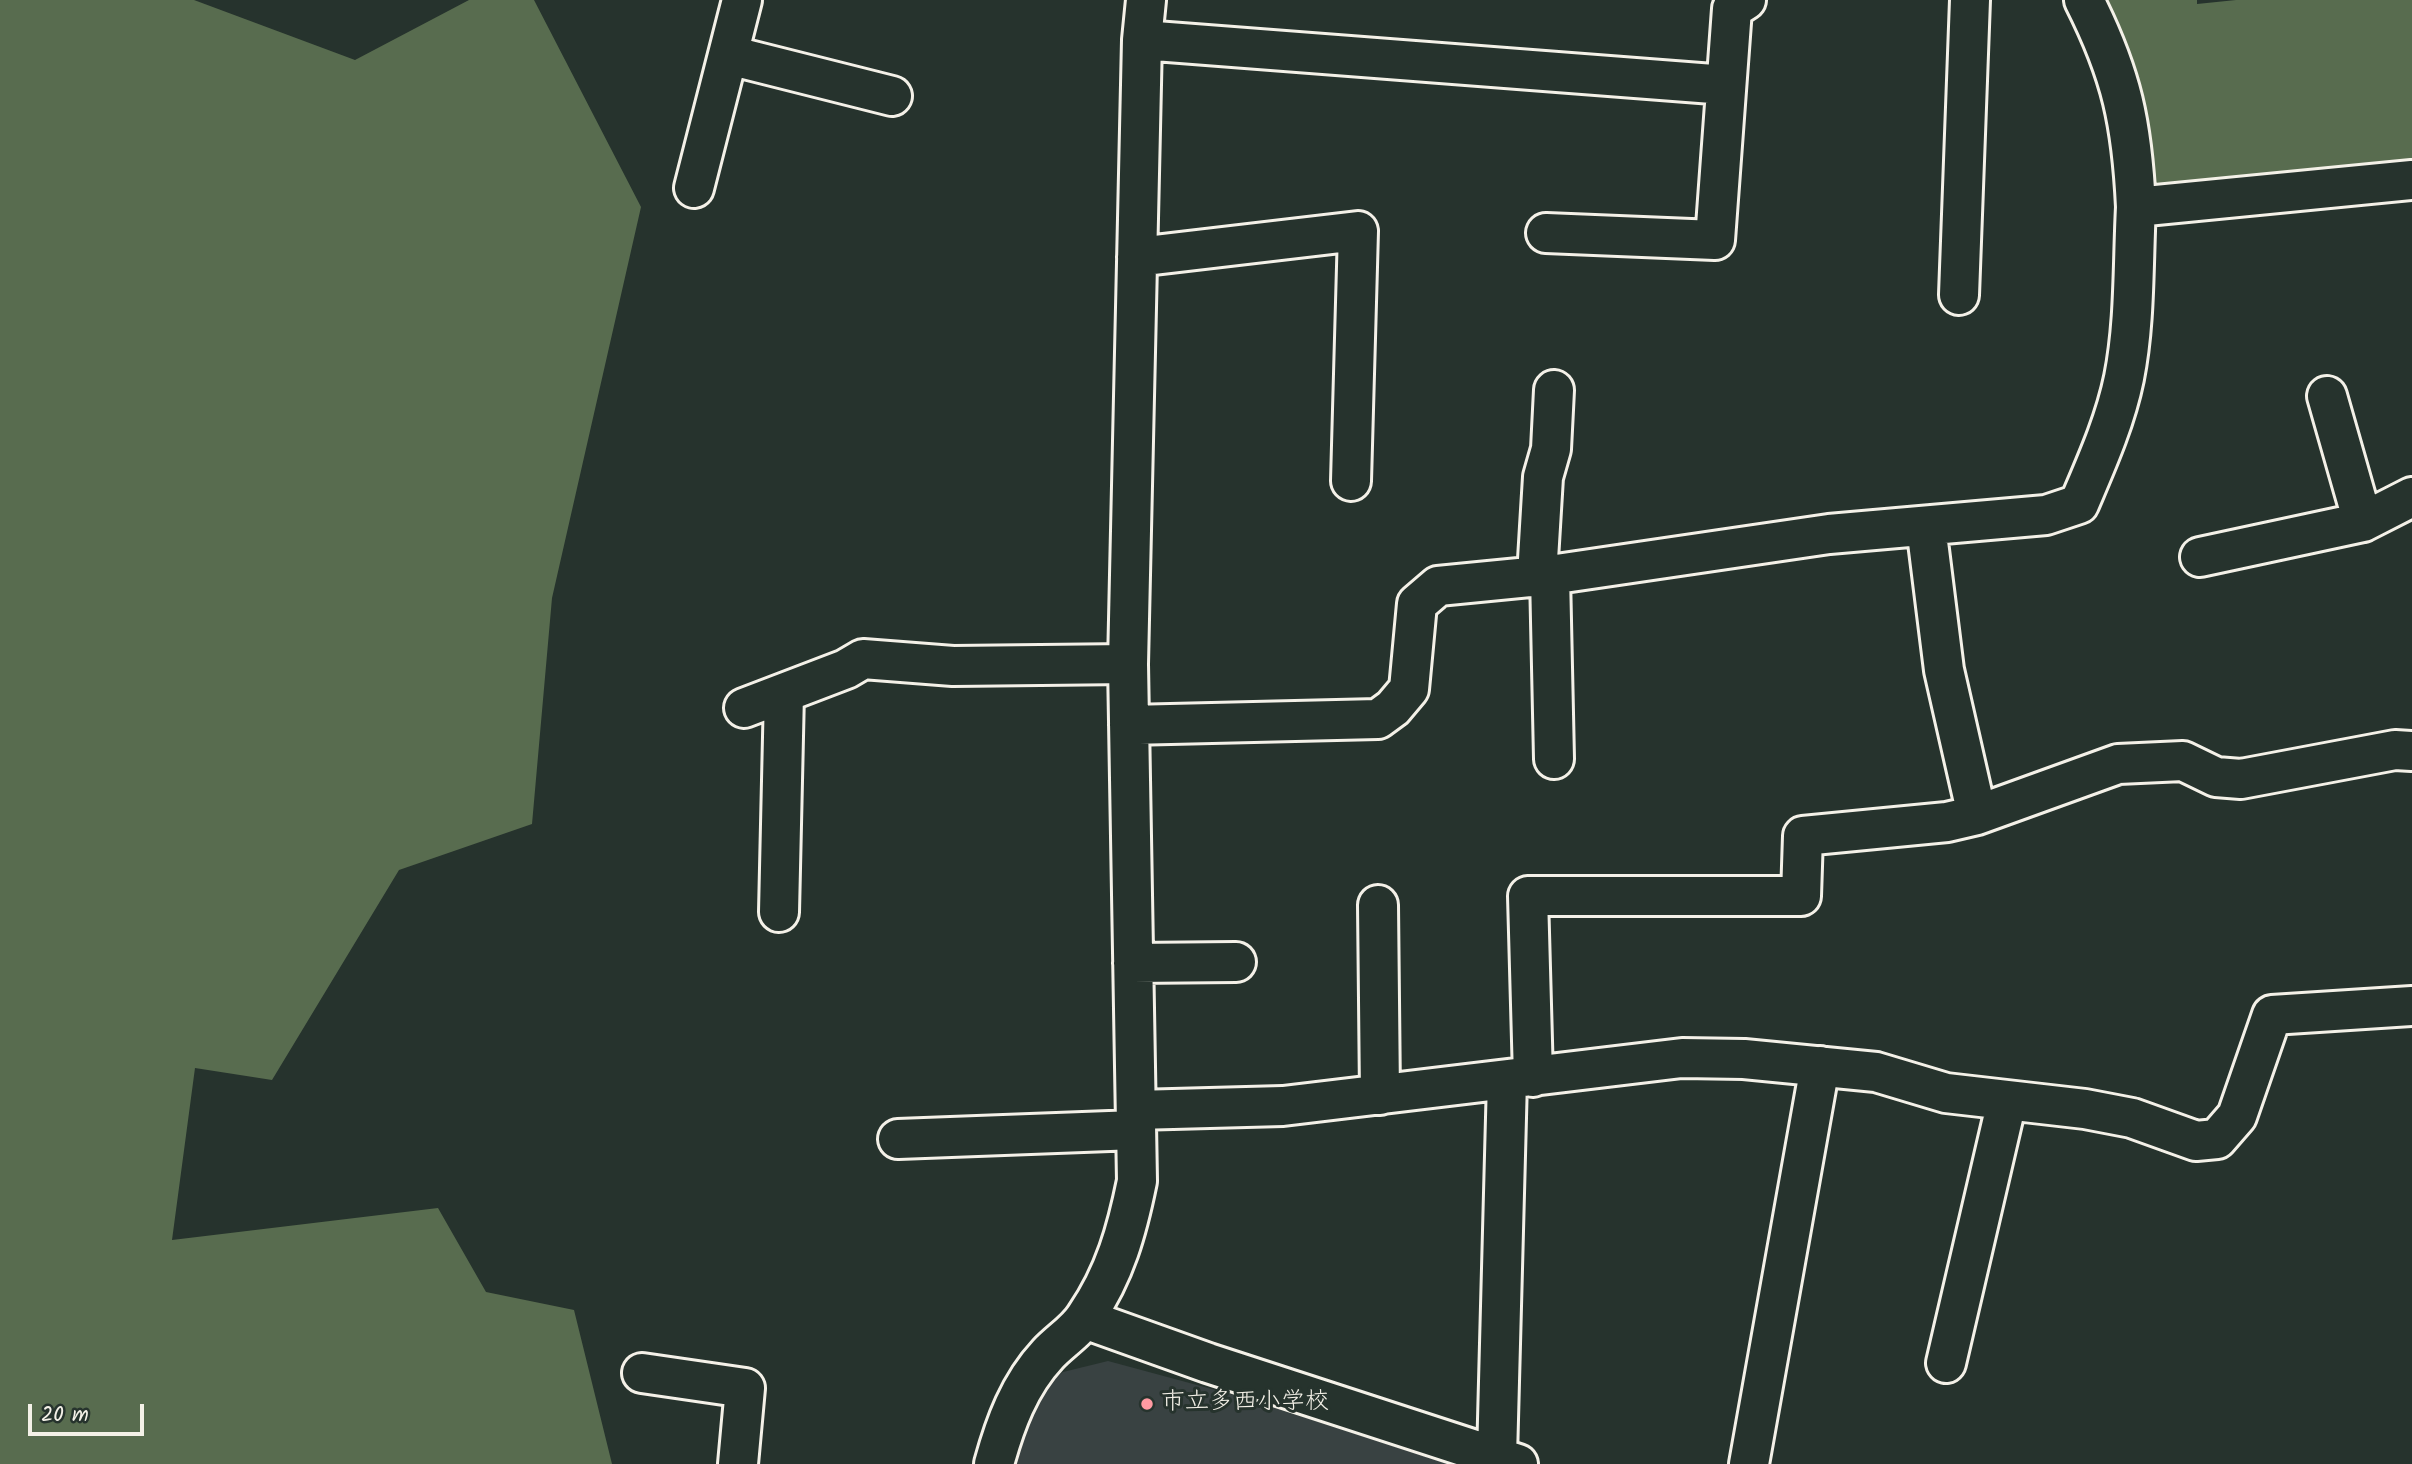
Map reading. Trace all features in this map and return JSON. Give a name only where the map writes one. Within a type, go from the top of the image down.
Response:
[{"type":"street","points":[[694,188],[742,0]]},
{"type":"street","points":[[993,1464],[1017,1396],[1046,1355],[1085,1319],[1109,1278],[1126,1237],[1137,1181],[1128,664],[1136,257],[1142,40],[1146,0]]},
{"type":"street","points":[[1546,233],[1715,240],[1732,9],[1746,0]]},
{"type":"street","points":[[1959,295],[1970,0]]},
{"type":"street","points":[[1129,725],[1378,719],[1393,708],[1409,689],[1417,604],[1438,586],[1544,575],[1829,534],[2046,515],[2079,504],[2104,446],[2123,379],[2132,311],[2136,207],[2133,147],[2123,91],[2084,0]]},
{"type":"street","points":[[1142,40],[1726,85]]},
{"type":"street","points":[[729,55],[892,96]]},
{"type":"street","points":[[2136,207],[2412,180]]},
{"type":"street","points":[[1136,257],[1358,231],[1351,481]]},
{"type":"street","points":[[1553,390],[1551,449],[1543,477],[1544,575],[1554,759]]},
{"type":"street","points":[[2328,396],[2363,522]]},
{"type":"street","points":[[2200,558],[2363,522],[2412,497]]},
{"type":"street","points":[[1926,526],[1944,670],[1976,815]]},
{"type":"street","points":[[744,708],[846,669],[863,659],[953,666],[1128,664]]},
{"type":"street","points":[[779,912],[784,693]]},
{"type":"street","points":[[1085,1319],[1208,1363],[1507,1461],[1528,896],[1801,896],[1803,836],[1947,822],[1976,815],[2118,764],[2183,761],[2216,778],[2241,779],[2395,750],[2412,751]]},
{"type":"street","points":[[1378,905],[1380,1095]]},
{"type":"street","points":[[1133,963],[1236,962]]},
{"type":"street","points":[[898,1139],[1283,1106],[1682,1058],[1744,1059],[1875,1072],[1946,1093],[2085,1109],[2132,1118],[2196,1141],[2217,1139],[2237,1116],[2272,1015],[2412,1006]]},
{"type":"street","points":[[1749,1464],[1820,1066]]},
{"type":"street","points":[[1946,1363],[2007,1101]]},
{"type":"street","points":[[642,1373],[745,1388],[738,1464]]},
{"type":"shaded area","name":"市立多西小学校","points":[[1108,1361],[1234,1395],[1449,1464],[1012,1464],[1038,1393],[1063,1372]]},
{"type":"green space","points":[[0,0],[194,0],[355,60],[469,0],[534,0],[641,207],[552,598],[532,824],[399,870],[272,1080],[195,1068],[172,1240],[438,1208],[486,1292],[574,1310],[612,1464],[0,1464]]},
{"type":"green space","points":[[2100,0],[2197,0],[2197,4],[2236,0],[2412,0],[2412,171],[2152,194]]},
{"type":"place","name":"市立多西小学校","points":[[1147,1404]]}]
